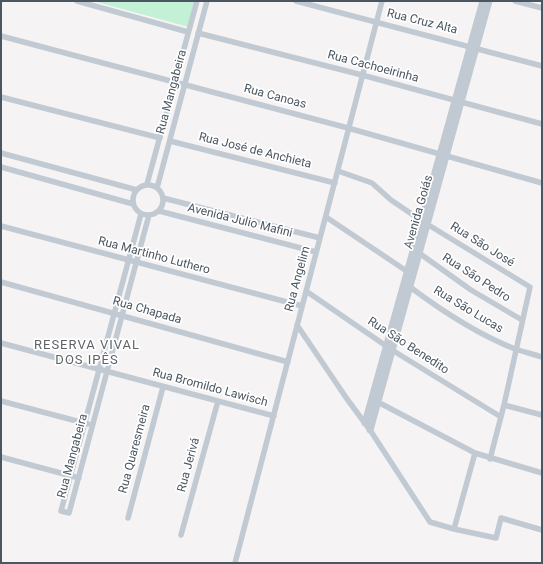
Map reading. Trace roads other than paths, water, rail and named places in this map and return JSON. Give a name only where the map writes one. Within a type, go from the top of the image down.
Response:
[{"type":"street","points":[[77,1],[188,32]]},
{"type":"street","name":"Rua Mangabeira","points":[[147,184],[197,1]]},
{"type":"street","name":"Rua Mangabeira","points":[[157,188],[207,1]]},
{"type":"street","name":"Rua Cruz Alta","points":[[296,1],[542,66]]},
{"type":"street","name":"Rua Angelim","points":[[235,563],[382,1]]},
{"type":"street","name":"Avenida Goiás","points":[[474,47],[484,1]]},
{"type":"street","name":"Avenida Goiás","points":[[370,430],[375,401],[408,272],[425,222],[474,47],[489,1]]},
{"type":"street","points":[[515,1],[542,8]]},
{"type":"street","name":"Rua Cachoeirinha","points":[[198,33],[362,75],[542,124]]},
{"type":"street","name":"Rua Canoas","points":[[1,36],[348,128],[542,182]]},
{"type":"street","points":[[1,97],[160,138]]},
{"type":"street","name":"Rua José de Anchieta","points":[[170,140],[335,182]]},
{"type":"street","points":[[1,153],[136,190]]},
{"type":"street","points":[[1,167],[133,204]]},
{"type":"street","name":"Rua São José","points":[[338,171],[372,183],[391,200],[530,287],[522,320]]},
{"type":"street","points":[[147,184],[157,188],[161,192],[163,198],[161,207],[158,211],[149,215],[141,214],[133,204],[136,190],[147,184]]},
{"type":"street","name":"Avenida Julio Mafini","points":[[163,198],[320,238]]},
{"type":"street","name":"Avenida Julio Mafini","points":[[158,211],[316,252]]},
{"type":"street","name":"Rua Mangabeira","points":[[141,214],[61,511],[69,513],[149,215]]},
{"type":"street","points":[[326,217],[408,272]]},
{"type":"street","name":"Avenida Goiás","points":[[389,348],[410,287],[425,222]]},
{"type":"street","name":"Rua Martinho Luthero","points":[[1,226],[302,306]]},
{"type":"street","name":"Rua São Pedro","points":[[419,253],[471,290],[522,320]]},
{"type":"street","name":"Rua Chapada","points":[[1,282],[288,362]]},
{"type":"street","name":"Rua São Lucas","points":[[410,287],[439,308],[485,335],[516,349],[542,357]]},
{"type":"street","name":"Rua São Benedito","points":[[306,291],[389,348],[501,417]]},
{"type":"street","points":[[490,459],[504,405],[522,320]]},
{"type":"street","points":[[297,325],[370,430],[430,522],[496,538],[501,518],[542,530]]},
{"type":"street","name":"Rua Bromildo Lawisch","points":[[1,343],[274,416]]},
{"type":"street","name":"Rua Quaresmeira","points":[[128,518],[163,387]]},
{"type":"street","points":[[1,401],[93,426]]},
{"type":"street","name":"Rua Jerivá","points":[[181,535],[218,401]]},
{"type":"street","points":[[375,401],[475,453],[490,459],[542,473]]},
{"type":"street","name":"Avenida Goiás","points":[[365,423],[375,401]]},
{"type":"street","points":[[504,405],[542,415]]},
{"type":"street","points":[[454,529],[475,453]]},
{"type":"street","points":[[1,457],[79,478]]},
{"type":"district","name":"RESERVA VIVAL DOS IPÊS","points":[[87,354]]}]
